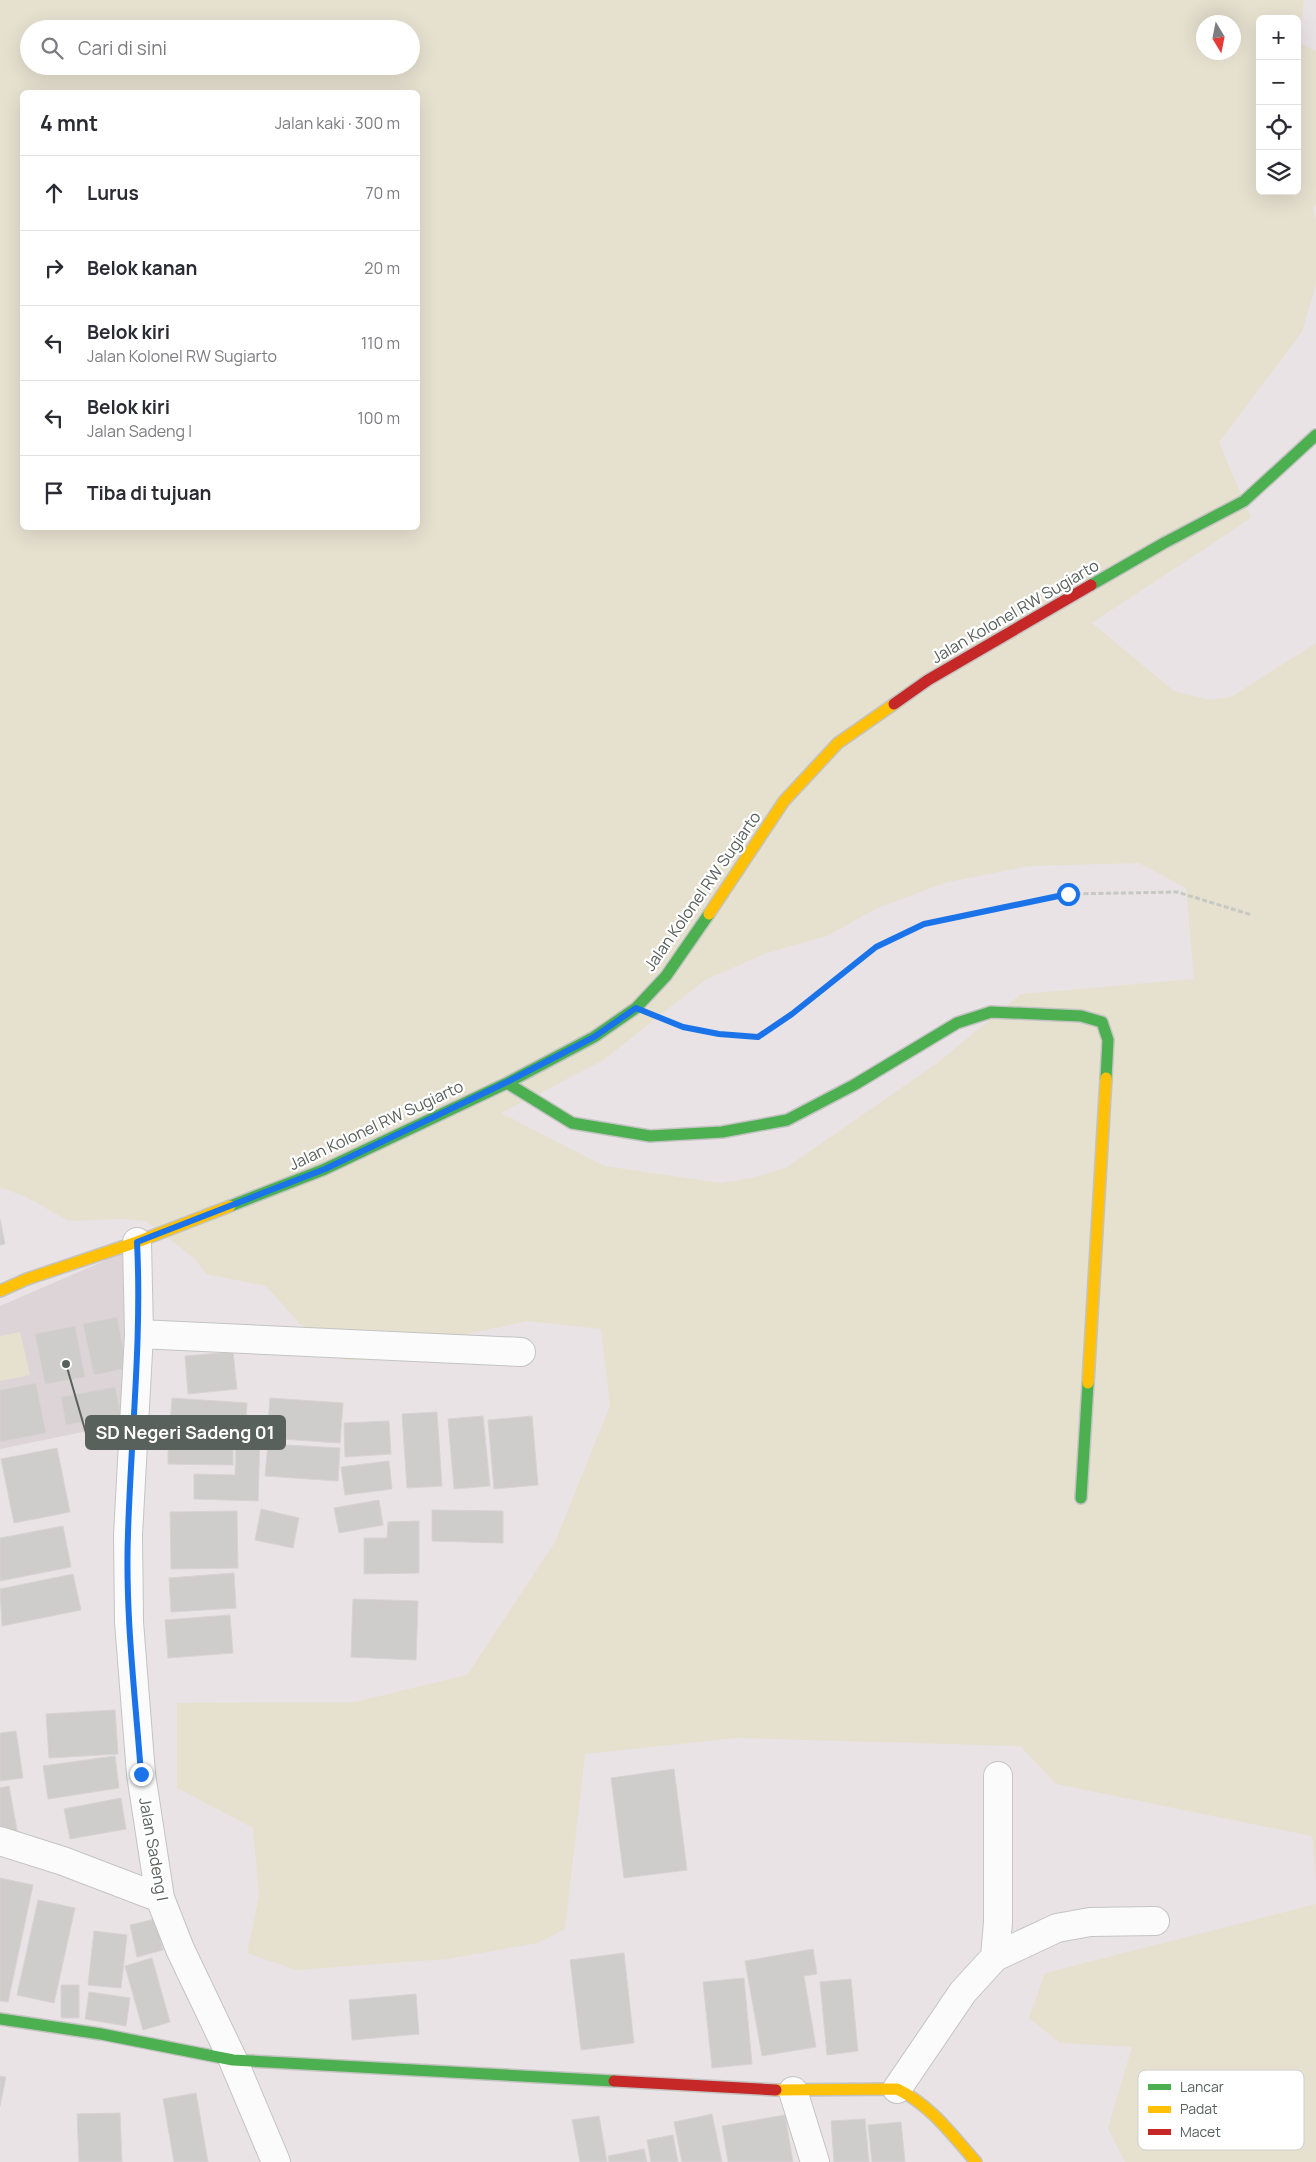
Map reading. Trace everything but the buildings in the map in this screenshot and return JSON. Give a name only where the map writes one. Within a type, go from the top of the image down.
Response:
[{"type":"street","name":"Jalan Kolonel RW Sugiarto","points":[[0,1291],[27,1279],[137,1242],[325,1169],[507,1082],[594,1037],[636,1008],[671,968],[784,801],[838,743],[928,680],[1164,543],[1244,501],[1315,437]]},
{"type":"street","points":[[507,1082],[572,1123],[650,1136],[722,1132],[787,1120],[854,1085],[958,1024],[991,1012],[1081,1016],[1102,1022],[1108,1040],[1081,1498]]},
{"type":"street","name":"Jalan Sadeng I","points":[[137,1242],[139,1334],[128,1535],[130,1622],[141,1774],[160,1898],[180,1949],[233,2060],[276,2162]]},
{"type":"street","points":[[139,1334],[521,1352]]},
{"type":"street","points":[[994,1957],[998,1922],[998,1776]]},
{"type":"street","points":[[0,1841],[63,1861],[160,1898]]},
{"type":"street","points":[[897,2089],[963,1992],[994,1957],[1057,1928],[1090,1922],[1154,1921]]},
{"type":"street","points":[[0,2019],[101,2034],[233,2060],[793,2091],[897,2089],[907,2093],[930,2110],[976,2162]]},
{"type":"street","points":[[793,2091],[815,2162]]},
{"type":"path","points":[[636,1008],[683,1027],[719,1034],[758,1037],[792,1014],[876,947],[924,924],[1068,894],[1177,892],[1252,915]]},
{"type":"shaded area","points":[[0,0],[1304,0],[1301,26],[1301,15],[1256,15],[1256,195],[1301,195],[1301,44],[1316,51],[1316,204],[1313,208],[1316,220],[1316,284],[1302,332],[1219,442],[1251,518],[1092,623],[1174,691],[1210,700],[1231,697],[1316,643],[1316,1882],[1312,1836],[1056,1784],[1020,1746],[737,1738],[585,1754],[565,1929],[538,1943],[447,1959],[296,1970],[247,1953],[259,1896],[253,1828],[177,1788],[177,1703],[355,1702],[467,1675],[555,1542],[610,1406],[601,1329],[528,1321],[454,1337],[408,1360],[344,1360],[299,1323],[266,1286],[206,1274],[195,1259],[146,1221],[121,1219],[69,1221],[26,1197],[0,1187]],"holes":[[[1139,863],[1186,888],[1194,979],[1021,994],[936,1064],[787,1167],[756,1177],[721,1183],[604,1166],[501,1113],[602,1061],[705,980],[767,953],[827,936],[875,909],[944,883],[1029,866]]]},
{"type":"shaded area","points":[[134,1248],[131,1422],[0,1449],[0,1306]]},
{"type":"shaded area","points":[[20,1332],[30,1375],[0,1381],[0,1336]]},
{"type":"shaded area","points":[[1316,1904],[1316,2162],[1125,2162],[1108,2128],[1132,2047],[1060,2043],[1029,2018],[1045,1973]]},
{"type":"traffic: fast","points":[[1091,585],[1164,543],[1244,501],[1316,435]]},
{"type":"traffic: fast","points":[[230,1206],[325,1169],[507,1083],[594,1037],[636,1008],[666,976],[709,914]]},
{"type":"traffic: fast","points":[[507,1083],[572,1123],[650,1136],[722,1132],[787,1120],[854,1085],[957,1023],[991,1012],[1081,1016],[1102,1022],[1108,1040],[1106,1078]]},
{"type":"traffic: fast","points":[[1081,1498],[1088,1383]]},
{"type":"traffic: fast","points":[[0,2019],[101,2034],[233,2060],[614,2081]]},
{"type":"traffic: slow","points":[[709,914],[784,801],[838,743],[894,704]]},
{"type":"traffic: slow","points":[[1088,1383],[1106,1078]]},
{"type":"traffic: slow","points":[[0,1291],[27,1279],[137,1242],[230,1206]]},
{"type":"traffic: slow","points":[[776,2090],[897,2089],[931,2112],[976,2162]]},
{"type":"traffic: jam","points":[[894,704],[928,680],[1091,585]]},
{"type":"traffic: jam","points":[[614,2081],[776,2090]]},
{"type":"place","name":"SD Negeri Sadeng 01","points":[[66,1364]]},
{"type":"route","points":[[141,1774],[130,1622],[128,1535],[139,1334],[137,1242],[325,1169],[507,1082],[594,1037],[636,1008],[683,1027],[719,1034],[758,1037],[792,1014],[876,947],[924,924],[1068,894]]}]
